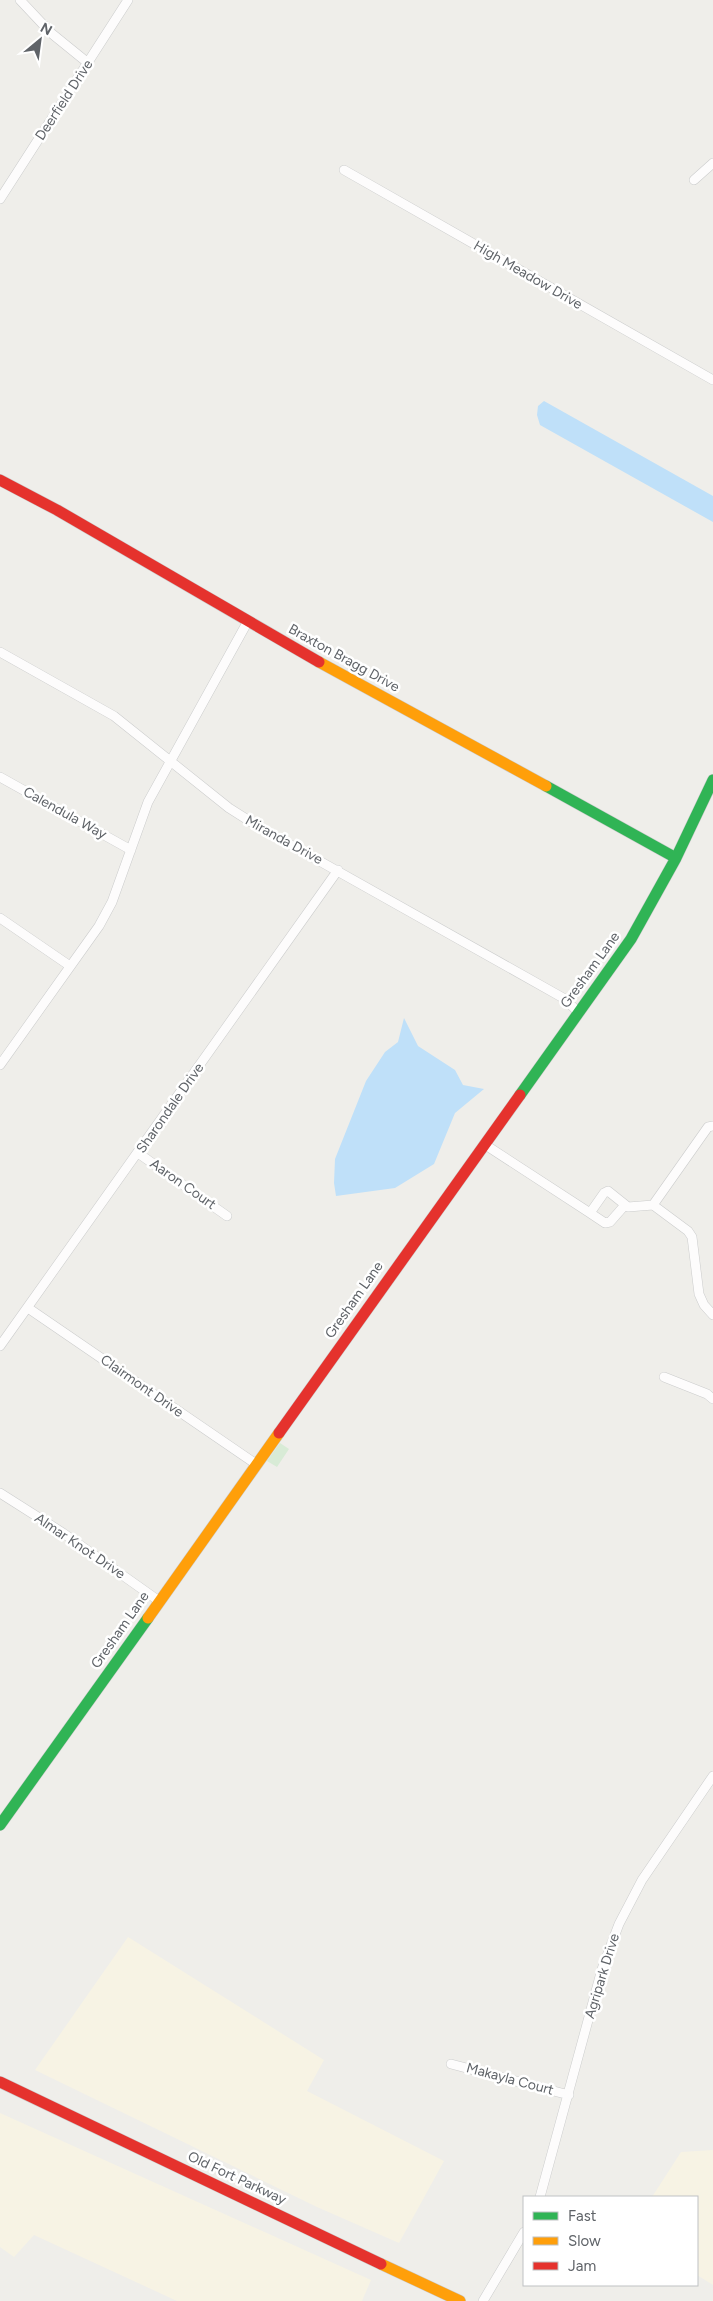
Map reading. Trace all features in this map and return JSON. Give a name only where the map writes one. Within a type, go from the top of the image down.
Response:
[{"type":"street","points":[[20,0],[51,33],[88,63]]},
{"type":"street","name":"Deerfield Drive","points":[[0,200],[128,0]]},
{"type":"street","points":[[694,180],[713,163]]},
{"type":"street","name":"High Meadow Drive","points":[[344,170],[713,380]]},
{"type":"street","name":"Braxton Bragg Drive","points":[[0,480],[58,510],[248,621],[676,858]]},
{"type":"street","points":[[0,1065],[99,926],[112,902],[148,802],[248,621]]},
{"type":"street","name":"Miranda Drive","points":[[0,652],[114,716],[229,808],[564,999],[578,1012]]},
{"type":"street","name":"Calendula Way","points":[[0,777],[130,850]]},
{"type":"street","name":"Gresham Lane","points":[[0,1824],[631,939],[676,858],[713,780]]},
{"type":"street","name":"Sharondale Drive","points":[[0,1346],[338,870]]},
{"type":"street","points":[[0,918],[70,966]]},
{"type":"street","points":[[653,1205],[708,1127],[713,1126]]},
{"type":"street","points":[[484,1144],[605,1223],[610,1222],[625,1204]]},
{"type":"street","name":"Aaron Court","points":[[138,1153],[227,1216]]},
{"type":"street","points":[[590,1213],[604,1193],[608,1191],[628,1207],[653,1205],[688,1231],[692,1237],[699,1294],[704,1305],[713,1314]]},
{"type":"street","name":"Clairmont Drive","points":[[28,1308],[256,1464]]},
{"type":"street","points":[[664,1377],[707,1394],[713,1399]]},
{"type":"street","name":"Almar Knot Drive","points":[[0,1494],[63,1533],[159,1601]]},
{"type":"street","name":"Agripark Drive","points":[[540,2196],[602,1969],[619,1924],[642,1880],[713,1776]]},
{"type":"street","name":"Makayla Court","points":[[451,2064],[569,2095]]},
{"type":"street","name":"Old Fort Parkway","points":[[0,2082],[460,2301]]},
{"type":"street","points":[[483,2301],[523,2234]]},
{"type":"shaded area","points":[[128,1937],[324,2060],[307,2091],[444,2161],[399,2243],[317,2207],[35,2070]]},
{"type":"shaded area","points":[[0,2113],[371,2280],[362,2301],[177,2301],[34,2235],[14,2257],[0,2247]]},
{"type":"shaded area","points":[[713,2150],[713,2285],[698,2276],[698,2196],[653,2196],[681,2152]]},
{"type":"green space","points":[[280,1443],[289,1449],[277,1467],[267,1461]]},
{"type":"water","points":[[544,401],[713,496],[713,522],[540,425],[537,415],[538,406]]},
{"type":"water","points":[[404,1018],[418,1046],[455,1070],[463,1085],[484,1089],[455,1113],[434,1164],[395,1188],[336,1196],[334,1183],[335,1159],[366,1081],[385,1052],[398,1042]]},
{"type":"traffic: fast","points":[[520,1095],[631,939],[676,858],[713,780]]},
{"type":"traffic: fast","points":[[546,786],[676,858]]},
{"type":"traffic: fast","points":[[0,1825],[148,1618]]},
{"type":"traffic: slow","points":[[319,662],[546,786]]},
{"type":"traffic: slow","points":[[148,1618],[279,1433]]},
{"type":"traffic: slow","points":[[381,2264],[460,2301]]},
{"type":"traffic: jam","points":[[0,480],[57,510],[319,662]]},
{"type":"traffic: jam","points":[[279,1433],[520,1095]]},
{"type":"traffic: jam","points":[[0,2082],[381,2264]]}]
